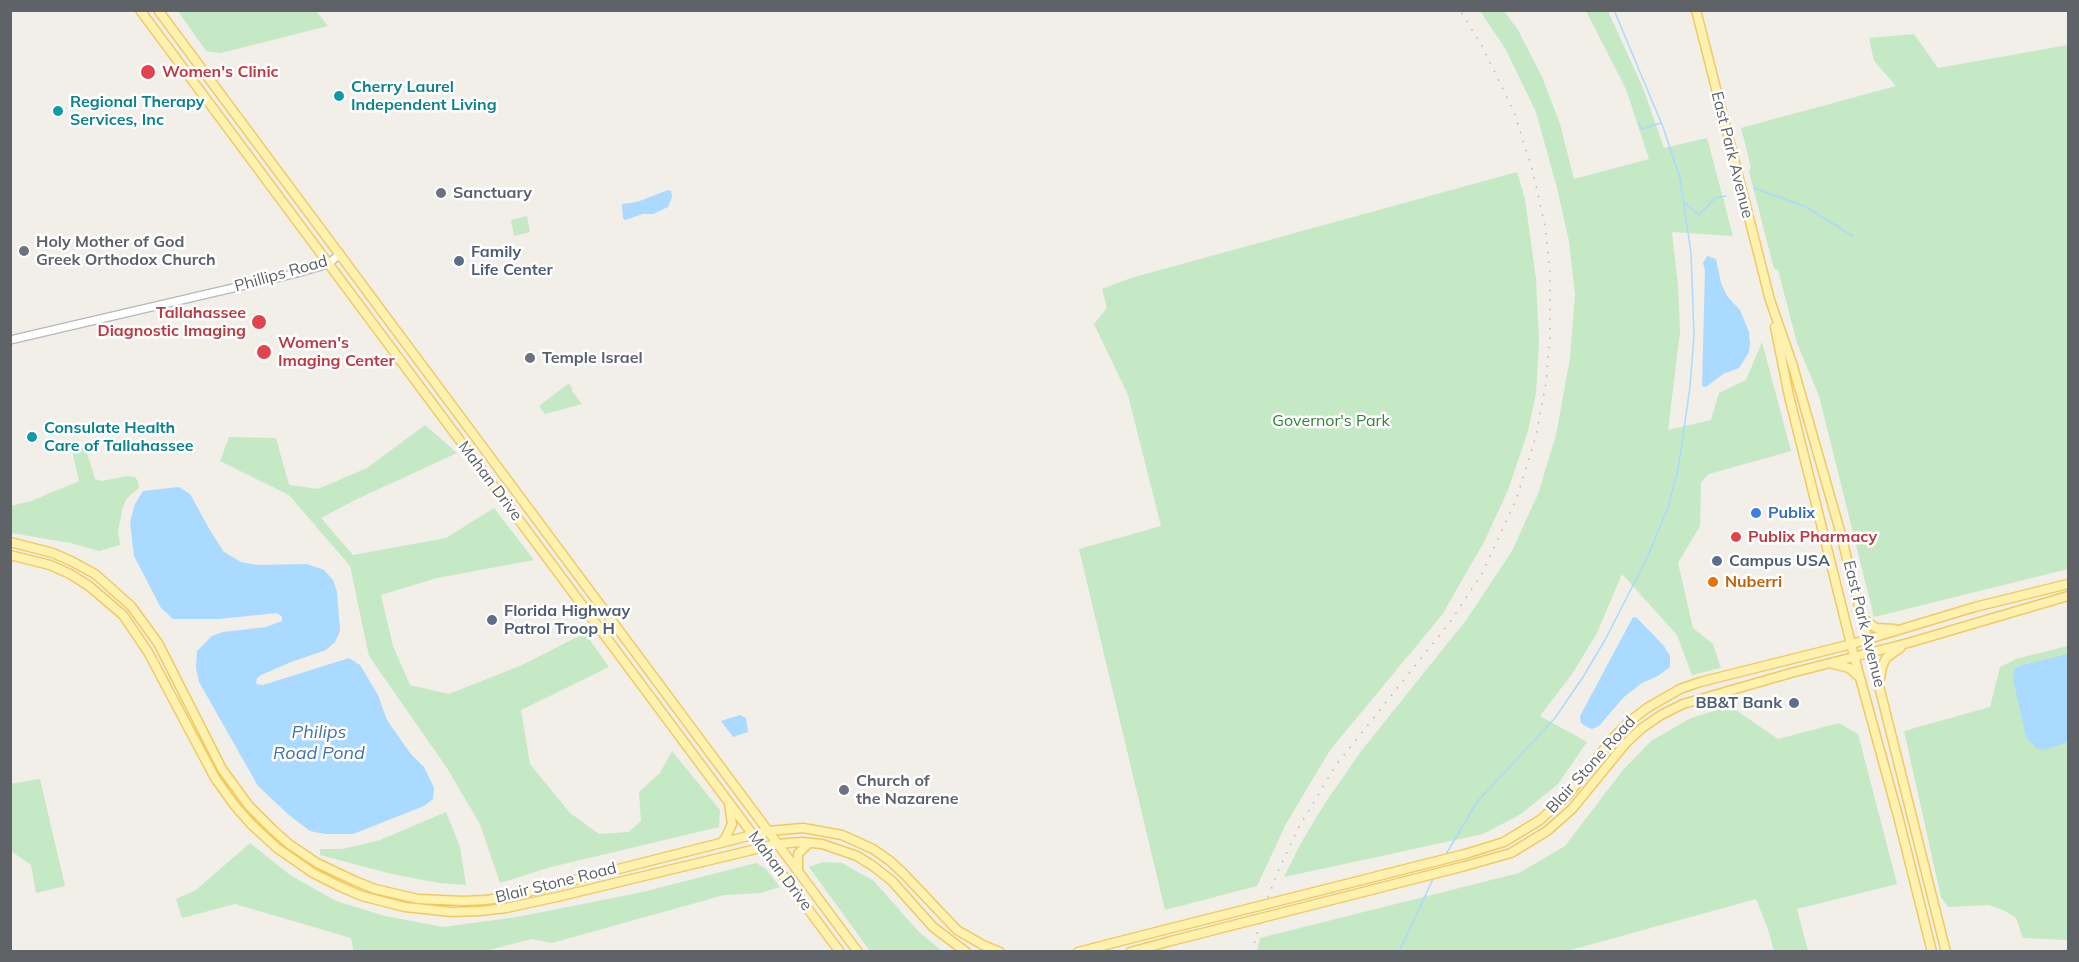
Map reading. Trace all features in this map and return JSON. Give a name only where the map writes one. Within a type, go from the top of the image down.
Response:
[{"type":"main road","name":"Mahan Drive","points":[[140,10],[840,951]]},
{"type":"main road","name":"Mahan Drive","points":[[158,10],[858,951]]},
{"type":"main road","name":"East Park Avenue","points":[[1696,10],[1770,300],[1782,366],[1854,656],[1932,951]]},
{"type":"main road","points":[[202,95],[214,86]]},
{"type":"main road","name":"East Park Avenue","points":[[1770,300],[1792,363],[1818,454],[1868,639],[1946,951]]},
{"type":"main road","points":[[398,357],[408,347]]},
{"type":"main road","points":[[1805,457],[1818,454]]},
{"type":"main road","name":"Blair Stone Road","points":[[10,542],[53,553],[73,562],[95,574],[131,606],[158,643],[222,769],[249,806],[289,844],[355,882],[418,899],[463,902],[486,900],[531,891],[768,831],[803,828],[842,835],[870,847],[904,874],[957,930],[982,945],[1000,951]]},
{"type":"main road","name":"Blair Stone Road","points":[[10,555],[50,565],[70,574],[89,586],[123,615],[148,652],[215,778],[235,806],[252,825],[294,861],[362,896],[426,910],[452,912],[489,910],[583,891],[762,847],[809,843],[837,848],[873,866],[892,881],[933,927],[966,951]]},
{"type":"main road","name":"Blair Stone Road","points":[[1078,951],[1103,949],[1168,929],[1465,854],[1504,842],[1540,820],[1567,796],[1614,737],[1647,708],[1680,689],[1852,644],[1975,607],[2068,584]]},
{"type":"main road","name":"Blair Stone Road","points":[[1130,951],[1511,853],[1547,831],[1572,809],[1626,743],[1661,715],[1683,704],[1908,643],[2068,596]]},
{"type":"main road","points":[[1975,607],[1979,621]]},
{"type":"main road","points":[[1862,618],[1876,628],[1904,629]]},
{"type":"main road","points":[[1879,684],[1886,658],[1908,643]]},
{"type":"main road","points":[[1829,663],[1852,670],[1860,677]]},
{"type":"main road","points":[[1737,673],[1741,688]]},
{"type":"main road","points":[[721,843],[732,824],[728,801]]},
{"type":"main road","points":[[798,872],[798,854],[809,843]]},
{"type":"main road","points":[[857,856],[870,847]]},
{"type":"main road","points":[[950,941],[957,930]]},
{"type":"street","name":"Phillips Road","points":[[10,340],[230,290],[328,264],[340,254]]},
{"type":"green space","points":[[178,11],[316,11],[328,26],[221,53],[206,51]]},
{"type":"green space","points":[[1480,11],[1504,11],[1518,30],[1542,77],[1560,124],[1574,179],[1649,159],[1626,89],[1586,11],[1608,11],[1643,88],[1664,148],[1707,138],[1733,236],[1672,232],[1680,332],[1668,430],[1711,420],[1719,393],[1746,380],[1762,342],[1791,451],[1709,474],[1701,482],[1700,526],[1678,563],[1693,628],[1713,644],[1721,668],[1692,675],[1677,635],[1622,574],[1597,633],[1572,674],[1540,716],[1587,742],[1558,784],[1521,814],[1483,834],[1284,877],[1325,803],[1362,750],[1467,619],[1512,551],[1538,494],[1556,435],[1570,358],[1575,295],[1569,241],[1536,112],[1505,48]]},
{"type":"green space","points":[[1914,34],[1938,68],[2068,45],[2068,569],[1874,617],[1819,396],[1797,343],[1778,270],[1774,269],[1749,171],[1751,167],[1741,128],[1896,86],[1874,61],[1869,38]]},
{"type":"green space","name":"Governor's Park","points":[[1517,172],[1525,199],[1536,279],[1539,342],[1536,393],[1528,431],[1508,490],[1484,542],[1442,615],[1330,750],[1286,824],[1257,886],[1165,910],[1079,549],[1161,526],[1128,395],[1094,324],[1107,308],[1102,289],[1131,278]]},
{"type":"green space","points":[[527,216],[530,232],[514,236],[511,220]]},
{"type":"green space","points":[[569,383],[582,404],[545,414],[539,406]]},
{"type":"green space","points":[[425,425],[457,453],[321,518],[353,555],[446,538],[494,508],[534,560],[437,578],[381,595],[393,646],[410,685],[449,694],[522,665],[585,633],[609,667],[521,710],[530,764],[570,813],[599,834],[629,832],[641,821],[639,792],[660,773],[672,751],[720,810],[719,827],[551,867],[500,883],[480,824],[447,768],[369,656],[350,566],[289,495],[220,461],[229,437],[276,438],[289,485],[318,489],[367,468]]},
{"type":"green space","points":[[78,446],[85,446],[95,479],[102,481],[127,476],[135,477],[138,481],[139,488],[127,498],[123,507],[118,531],[120,545],[99,551],[71,543],[11,533],[11,506],[31,501],[79,481],[72,450]]},
{"type":"green space","points":[[2068,646],[2068,940],[2023,938],[2016,918],[2005,911],[1989,905],[1948,907],[1941,897],[1904,731],[1990,707],[2000,667],[2016,659]]},
{"type":"green space","points":[[1730,706],[1778,739],[1839,723],[1858,734],[1897,884],[1797,909],[1808,951],[1774,951],[1756,899],[1567,951],[1257,951],[1260,938],[1519,873],[1565,846],[1623,770],[1651,741],[1691,718]]},
{"type":"green space","points":[[40,779],[65,886],[36,893],[31,865],[11,851],[10,784]]},
{"type":"green space","points":[[446,812],[460,847],[466,885],[439,883],[392,874],[320,855],[320,849],[343,849],[380,840]]},
{"type":"green space","points":[[250,843],[290,875],[336,901],[385,916],[443,927],[517,917],[643,892],[756,863],[766,869],[780,887],[760,893],[724,895],[552,943],[532,939],[485,951],[354,951],[351,938],[235,904],[182,918],[176,899],[196,890]]},
{"type":"green space","points":[[823,862],[842,863],[874,881],[918,931],[942,951],[870,951],[809,867]]},
{"type":"water","points":[[668,190],[671,191],[672,197],[668,207],[653,214],[643,214],[625,220],[623,218],[622,204],[637,202]]},
{"type":"water","points":[[1707,256],[1716,259],[1721,283],[1727,296],[1740,310],[1749,332],[1750,343],[1749,352],[1739,368],[1723,374],[1706,387],[1702,386],[1705,271],[1703,263]]},
{"type":"water","name":"Philips Road Pond","points":[[179,487],[190,494],[224,552],[241,562],[257,565],[307,564],[324,570],[333,580],[337,592],[340,631],[335,642],[326,650],[261,675],[257,678],[256,684],[263,685],[349,658],[360,665],[378,695],[387,720],[410,753],[424,767],[434,788],[433,799],[424,806],[353,834],[325,834],[310,831],[258,786],[199,682],[196,668],[197,651],[212,636],[223,632],[266,627],[282,621],[282,617],[277,613],[219,619],[173,619],[161,608],[134,556],[130,522],[135,504],[143,491]]},
{"type":"water","points":[[1633,617],[1637,618],[1664,646],[1670,656],[1670,667],[1658,676],[1642,683],[1624,697],[1599,726],[1592,729],[1581,723],[1580,716]]},
{"type":"water","points":[[2068,654],[2068,742],[2044,750],[2036,748],[2026,737],[2013,679],[2014,670],[2019,666]]},
{"type":"water","points":[[740,715],[746,718],[748,732],[733,737],[721,721]]},
{"type":"pier","points":[[1203,912],[1207,939],[1186,944],[1181,918]]},
{"type":"waterway","points":[[1445,856],[1477,802],[1555,718],[1583,677],[1605,640],[1648,556],[1668,507],[1678,470],[1690,387],[1694,335],[1691,253],[1680,178],[1663,127],[1614,10]]},
{"type":"waterway","points":[[1639,123],[1642,129],[1661,123]]},
{"type":"waterway","points":[[1754,188],[1806,207],[1853,236]]},
{"type":"waterway","points":[[1684,203],[1699,215],[1715,198],[1726,196]]},
{"type":"waterway","points":[[1399,952],[1433,879]]},
{"type":"railway","points":[[1252,952],[1265,905],[1279,869],[1299,827],[1336,765],[1450,622],[1483,572],[1517,497],[1536,436],[1546,383],[1550,336],[1550,272],[1545,226],[1533,172],[1514,112],[1482,46],[1460,10]]},
{"type":"place","name":"Women's Clinic","points":[[148,72]]},
{"type":"place","name":"Cherry Laurel Independent Living","points":[[339,96]]},
{"type":"place","name":"Regional Therapy Services, Inc","points":[[58,111]]},
{"type":"place","name":"Sanctuary","points":[[441,193]]},
{"type":"place","name":"Holy Mother of God Greek Orthodox Church","points":[[24,251]]},
{"type":"place","name":"Family Life Center","points":[[459,261]]},
{"type":"place","name":"Tallahassee Diagnostic Imaging","points":[[259,322]]},
{"type":"place","name":"Women's Imaging Center","points":[[264,352]]},
{"type":"place","name":"Temple Israel","points":[[530,358]]},
{"type":"place","name":"Consulate Health Care of Tallahassee","points":[[32,437]]},
{"type":"place","name":"Publix","points":[[1756,513]]},
{"type":"place","name":"Publix Pharmacy","points":[[1736,537]]},
{"type":"place","name":"Campus USA","points":[[1717,561]]},
{"type":"place","name":"Nuberri","points":[[1713,582]]},
{"type":"place","name":"Florida Highway Patrol Troop H","points":[[492,620]]},
{"type":"place","name":"BB&T Bank","points":[[1794,703]]},
{"type":"place","name":"Church of the Nazarene","points":[[844,790]]}]
